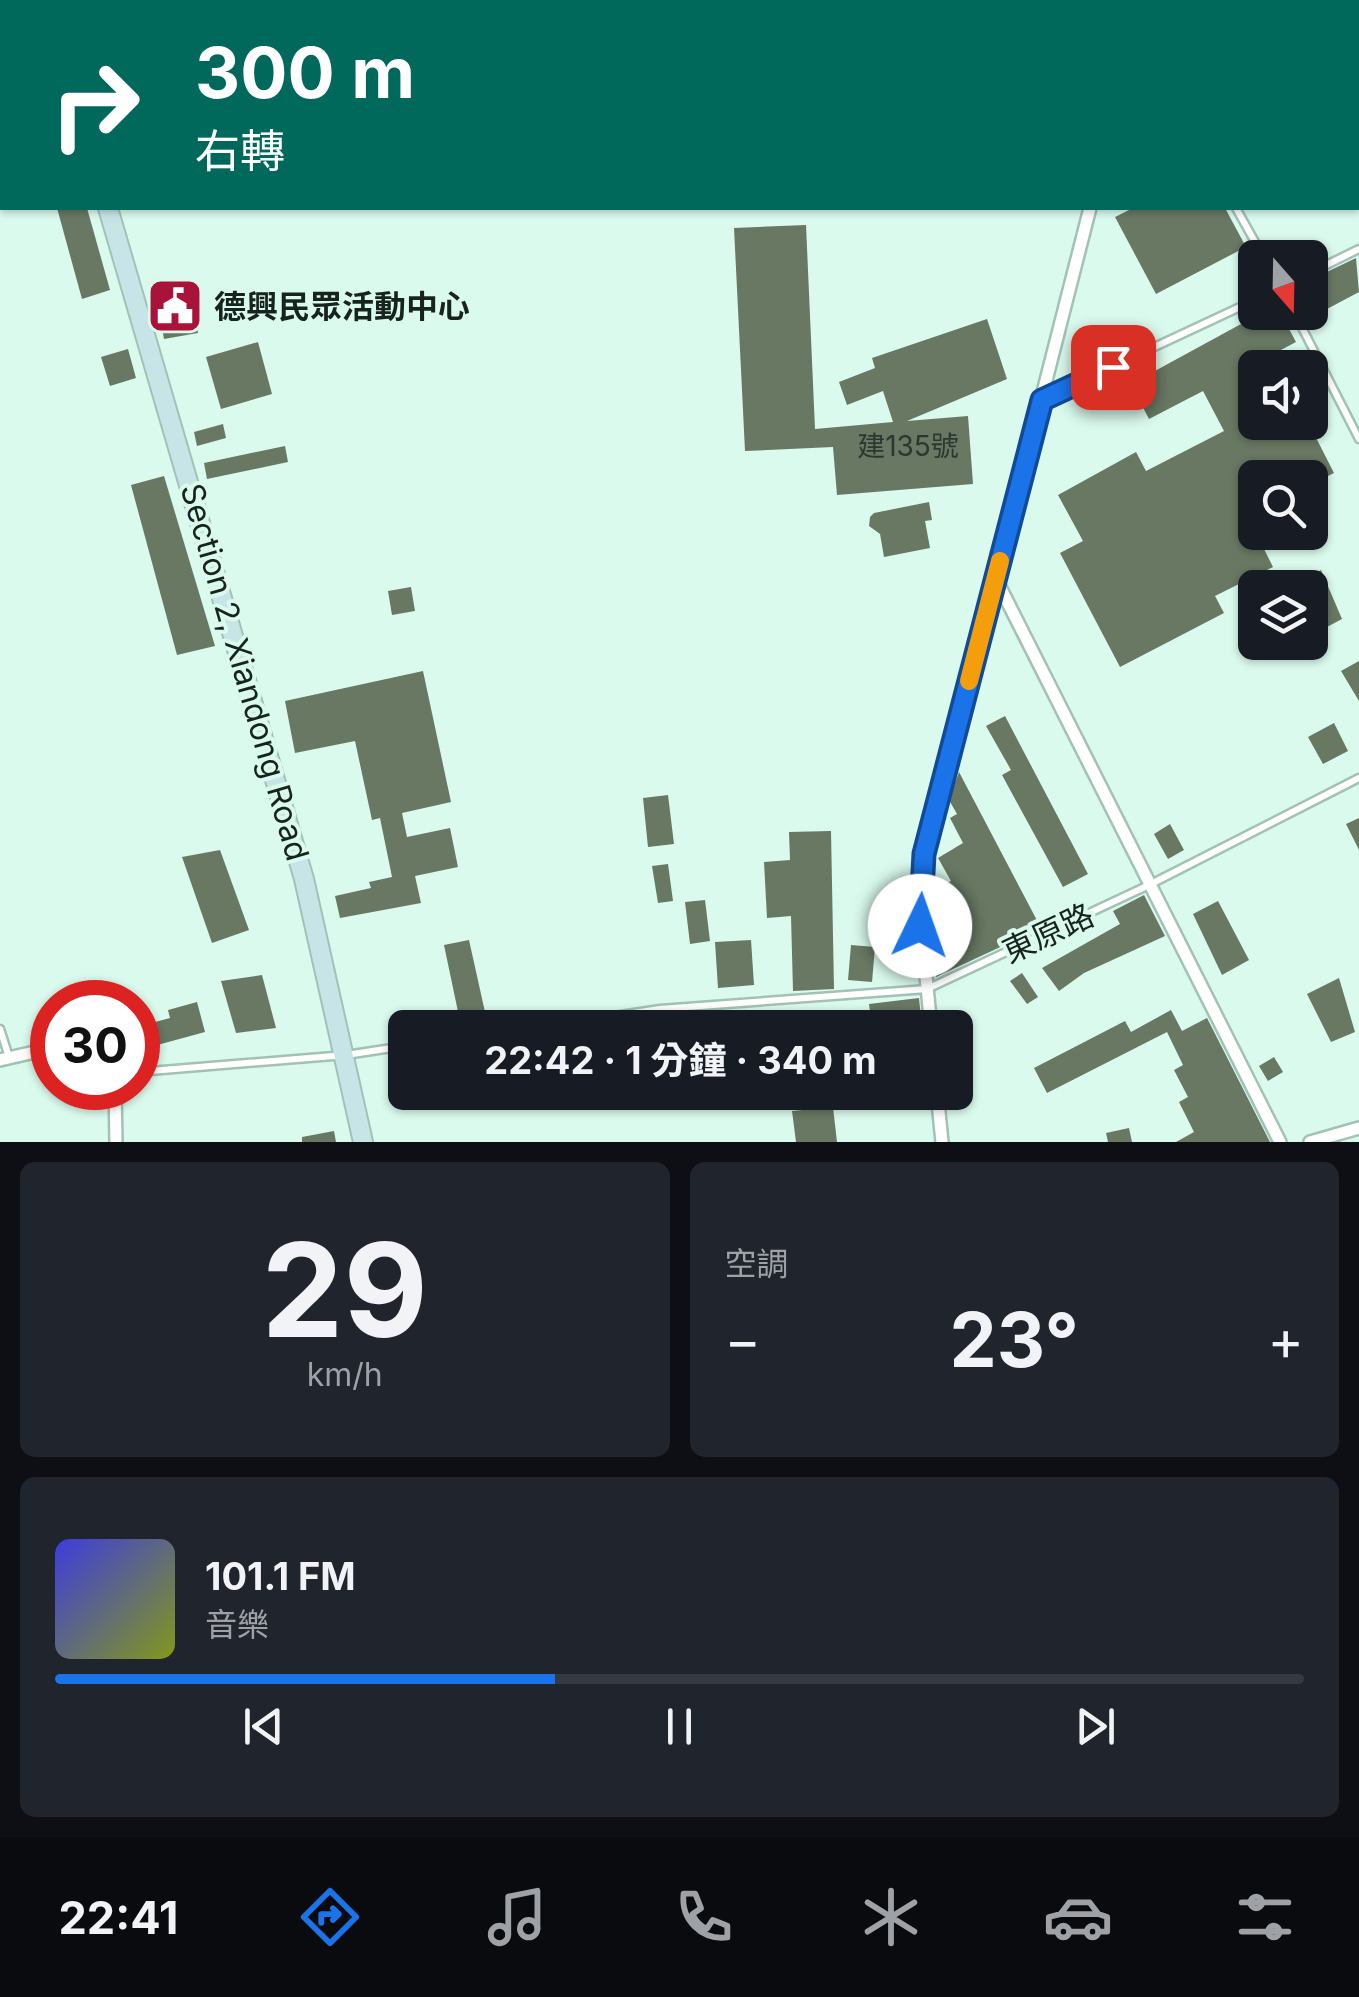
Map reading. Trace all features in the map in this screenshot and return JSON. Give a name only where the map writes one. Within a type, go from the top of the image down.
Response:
[{"type":"main road","name":"Section 2, Xiandong Road","points":[[109,210],[298,860],[363,1142]]},
{"type":"street","points":[[930,1010],[920,926],[924,854],[1090,210]]},
{"type":"street","points":[[996,579],[1280,1142]]},
{"type":"street","points":[[4,1059],[30,1053]]},
{"type":"street","points":[[115,1110],[116,1142]]},
{"type":"street","points":[[939,1110],[942,1142]]},
{"type":"street","points":[[1310,1142],[1359,1128]]},
{"type":"lane","points":[[1237,210],[1254,240]]},
{"type":"lane","points":[[1328,264],[1359,248]]},
{"type":"lane","points":[[1042,400],[1238,308]]},
{"type":"lane","points":[[1303,330],[1359,440]]},
{"type":"lane","name":"東原路","points":[[653,1010],[928,989],[1149,885],[1359,778]]},
{"type":"lane","points":[[0,1028],[4,1059]]},
{"type":"lane","points":[[160,1070],[388,1049]]},
{"type":"building","points":[[58,210],[88,210],[110,290],[82,299]]},
{"type":"building","points":[[1129,210],[1226,210],[1242,240],[1238,240],[1238,251],[1156,294],[1115,217]]},
{"type":"building","points":[[806,225],[815,429],[893,422],[883,391],[847,405],[839,382],[875,368],[872,358],[987,319],[1007,379],[907,421],[968,416],[973,484],[837,495],[833,447],[745,451],[734,228]]},
{"type":"building","points":[[1356,258],[1359,292],[1328,308],[1328,271]]},
{"type":"building","name":"德興民眾活動中心","points":[[190,289],[198,333],[164,339],[156,295]]},
{"type":"building","points":[[1238,326],[1238,330],[1290,330],[1296,342],[1281,350],[1238,350],[1238,440],[1317,440],[1327,460],[1238,460],[1238,550],[1264,550],[1273,567],[1238,570],[1238,584],[1215,596],[1224,613],[1120,667],[1060,553],[1083,541],[1058,495],[1136,452],[1146,471],[1224,431],[1203,391],[1149,419],[1131,384]]},
{"type":"building","points":[[258,342],[272,394],[221,409],[206,357]]},
{"type":"building","points":[[128,349],[136,378],[110,386],[101,357]]},
{"type":"building","points":[[223,424],[226,438],[197,446],[194,432]]},
{"type":"building","points":[[285,446],[288,462],[207,479],[204,463]]},
{"type":"building","points":[[164,476],[215,646],[177,655],[131,485]]},
{"type":"building","points":[[929,502],[932,520],[925,521],[930,548],[884,557],[880,534],[869,526],[870,517]]},
{"type":"building","points":[[1328,586],[1342,619],[1328,626]]},
{"type":"building","points":[[411,587],[415,611],[392,615],[388,591]]},
{"type":"building","points":[[1359,661],[1359,701],[1341,671]]},
{"type":"building","points":[[423,671],[451,802],[402,813],[407,837],[450,828],[458,867],[415,876],[421,903],[340,918],[335,896],[371,888],[369,882],[392,877],[380,818],[372,820],[355,741],[295,753],[285,701]]},
{"type":"building","points":[[1005,716],[1088,874],[1063,887],[1002,775],[1011,770],[986,726]]},
{"type":"building","points":[[1334,723],[1348,751],[1323,764],[1308,737]]},
{"type":"building","points":[[959,772],[1041,928],[936,977],[933,936],[952,925],[932,891],[951,881],[938,858],[963,843],[950,818],[957,814],[949,800]]},
{"type":"building","points":[[668,795],[674,844],[648,847],[643,798]]},
{"type":"building","points":[[1359,818],[1359,850],[1346,824]]},
{"type":"building","points":[[1170,824],[1184,850],[1168,859],[1154,834]]},
{"type":"building","points":[[831,831],[834,989],[793,991],[791,916],[767,918],[764,862],[790,860],[789,832]]},
{"type":"building","points":[[220,850],[249,930],[212,943],[182,857]]},
{"type":"building","points":[[668,864],[673,901],[658,903],[652,866]]},
{"type":"building","points":[[1144,895],[1165,936],[1084,973],[1059,991],[1042,968],[1120,924],[1113,911]]},
{"type":"building","points":[[705,900],[710,941],[690,944],[685,902]]},
{"type":"building","points":[[1218,901],[1249,960],[1222,975],[1193,914]]},
{"type":"building","points":[[469,940],[485,1010],[458,1010],[444,945]]},
{"type":"building","points":[[751,940],[754,985],[718,988],[715,942]]},
{"type":"building","points":[[851,945],[875,947],[872,982],[848,980]]},
{"type":"building","points":[[1022,973],[1038,997],[1027,1004],[1010,981]]},
{"type":"building","points":[[262,975],[276,1028],[236,1033],[221,981]]},
{"type":"building","points":[[1339,978],[1355,1032],[1331,1042],[1307,994]]},
{"type":"building","points":[[919,998],[920,1010],[870,1010],[869,1004]]},
{"type":"building","points":[[197,1002],[205,1032],[160,1044],[160,1021],[170,1018],[168,1010]]},
{"type":"building","points":[[1171,1010],[1182,1031],[1207,1018],[1270,1142],[1176,1142],[1194,1132],[1179,1102],[1188,1097],[1174,1070],[1183,1065],[1167,1032],[1047,1093],[1034,1068],[1125,1021],[1131,1032]]},
{"type":"building","points":[[1274,1057],[1283,1072],[1268,1081],[1259,1066]]},
{"type":"building","points":[[833,1110],[837,1142],[796,1142],[792,1111]]},
{"type":"building","points":[[1129,1128],[1132,1142],[1108,1142],[1106,1133]]},
{"type":"building","points":[[334,1131],[336,1142],[302,1142],[302,1137]]},
{"type":"slow traffic","points":[[969,681],[1000,561]]},
{"type":"place","name":"德興民眾活動中心","points":[[175,306]]},
{"type":"route","points":[[920,926],[924,854],[1042,400],[1113,367]]}]
